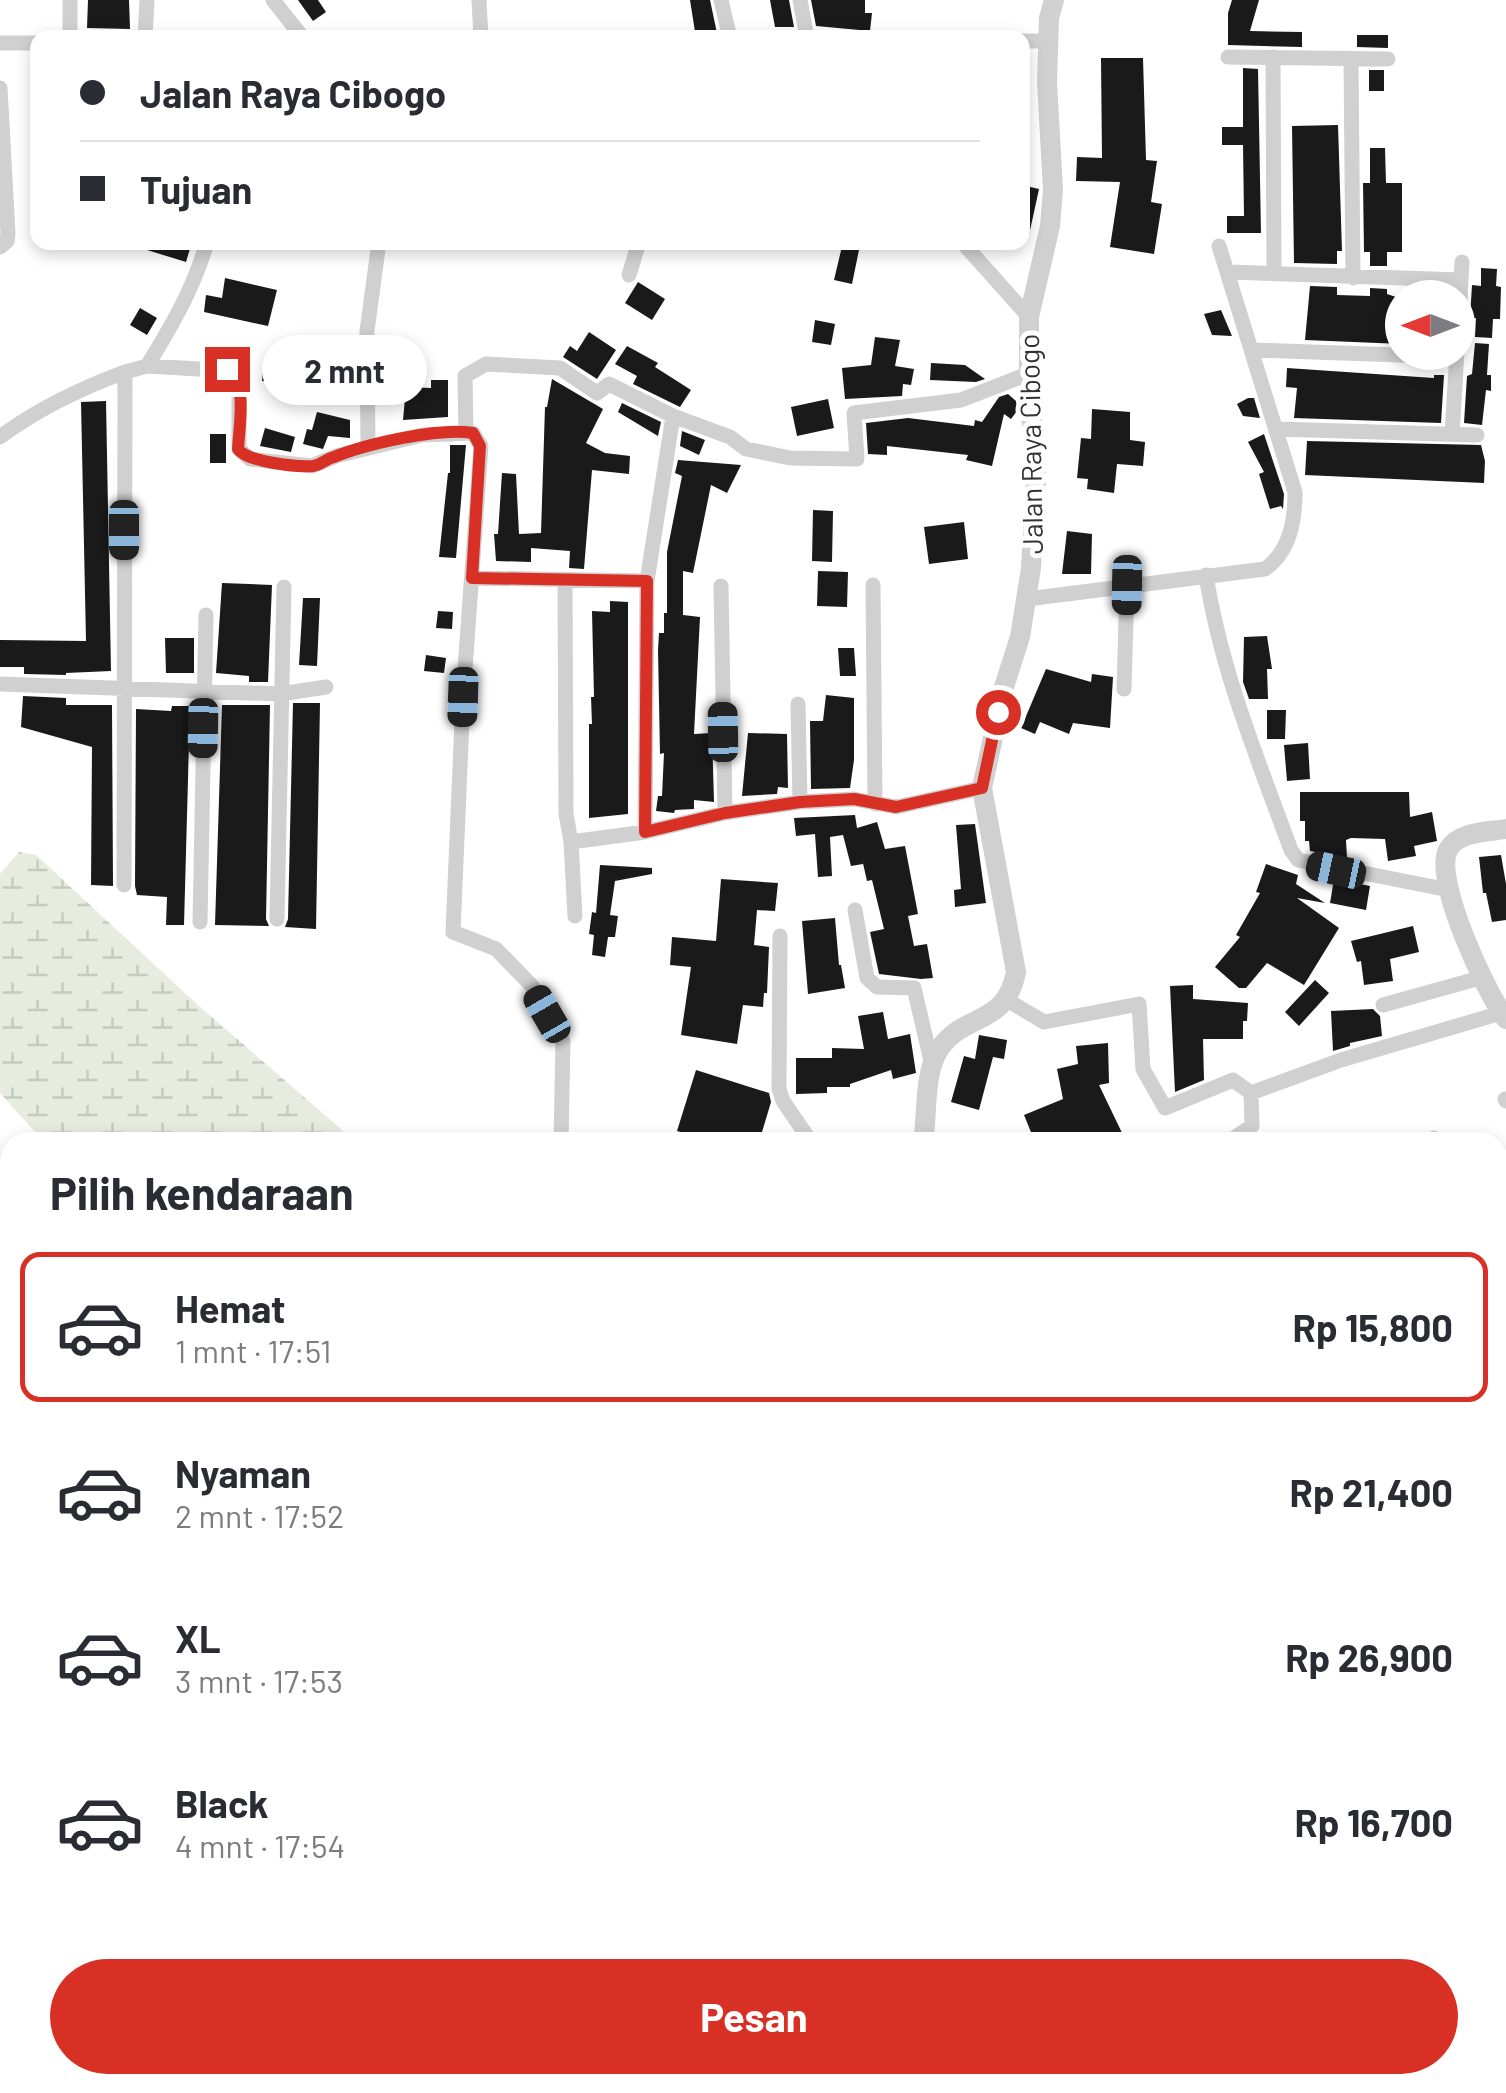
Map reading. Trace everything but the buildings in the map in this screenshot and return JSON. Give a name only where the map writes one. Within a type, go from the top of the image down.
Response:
[{"type":"street","points":[[70,0],[70,30]]},
{"type":"street","points":[[145,30],[147,0]]},
{"type":"street","points":[[273,0],[297,30]]},
{"type":"street","points":[[479,0],[481,30]]},
{"type":"street","points":[[721,0],[728,30]]},
{"type":"street","points":[[800,0],[806,30]]},
{"type":"street","name":"Jalan Raya Cibogo","points":[[1007,1000],[1016,972],[1015,954],[982,788],[1026,599],[1036,482],[1028,317],[1050,226],[1048,40],[1054,0]]},
{"type":"street","points":[[1030,40],[1048,40]]},
{"type":"street","points":[[0,43],[30,43]]},
{"type":"street","points":[[1228,57],[1388,59]]},
{"type":"street","points":[[1272,57],[1274,274]]},
{"type":"street","points":[[1351,59],[1352,278]]},
{"type":"street","points":[[0,88],[8,234],[7,241],[0,246]]},
{"type":"street","points":[[1026,599],[1265,569],[1283,550],[1293,523],[1294,492],[1219,246]]},
{"type":"street","points":[[146,366],[177,317],[205,250]]},
{"type":"street","points":[[368,448],[367,331],[378,250]]},
{"type":"street","points":[[628,275],[637,250]]},
{"type":"street","points":[[969,250],[1028,317]]},
{"type":"street","points":[[1228,272],[1461,280],[1462,262]]},
{"type":"street","points":[[1252,350],[1385,353]]},
{"type":"street","points":[[466,432],[466,376],[486,364],[560,368],[597,393],[609,384],[673,416],[730,437],[746,449],[790,458],[857,459],[854,413],[960,400],[1028,374]]},
{"type":"street","points":[[0,438],[29,416],[76,390],[146,366],[233,372],[239,384],[238,449],[250,459],[312,466],[336,456],[422,435],[473,433],[480,446],[453,932],[496,949],[532,986],[563,1041],[561,1132]]},
{"type":"street","points":[[1452,434],[1456,370]]},
{"type":"street","points":[[124,885],[125,372]]},
{"type":"street","points":[[645,832],[647,581],[673,416]]},
{"type":"street","points":[[1276,429],[1478,435]]},
{"type":"street","points":[[1206,576],[1214,628],[1228,678],[1298,860],[1449,890]]},
{"type":"street","points":[[472,578],[647,581]]},
{"type":"street","points":[[565,580],[566,814],[576,916]]},
{"type":"street","points":[[873,585],[874,804]]},
{"type":"street","points":[[1124,689],[1127,585]]},
{"type":"street","points":[[277,919],[284,586]]},
{"type":"street","points":[[721,586],[725,813]]},
{"type":"street","points":[[200,922],[206,614]]},
{"type":"street","points":[[0,684],[280,694],[326,687]]},
{"type":"street","points":[[798,704],[800,802]]},
{"type":"street","points":[[571,842],[800,802],[854,799],[907,806],[982,788]]},
{"type":"street","points":[[1252,1092],[1342,1060],[1504,1016],[1480,978],[1444,872],[1448,850],[1467,836],[1506,829]]},
{"type":"street","points":[[856,910],[867,978],[878,988],[914,988],[932,1064],[924,1132]]},
{"type":"street","points":[[780,936],[779,1089],[804,1132]]},
{"type":"street","points":[[1383,1005],[1480,978]]},
{"type":"street","points":[[932,1064],[950,1038],[998,1010],[1007,1000],[1044,1022],[1139,1004],[1143,1069],[1166,1108],[1233,1080],[1252,1092]]},
{"type":"street","points":[[1243,1132],[1252,1126],[1252,1092]]},
{"type":"green space","points":[[19,852],[36,855],[199,1006],[344,1132],[35,1132],[0,1093],[0,874]]},
{"type":"route","points":[[227,369],[239,384],[238,449],[250,459],[312,466],[336,456],[422,435],[473,433],[480,446],[472,578],[647,581],[645,832],[725,813],[800,802],[854,799],[896,807],[982,788],[998,712]]}]
